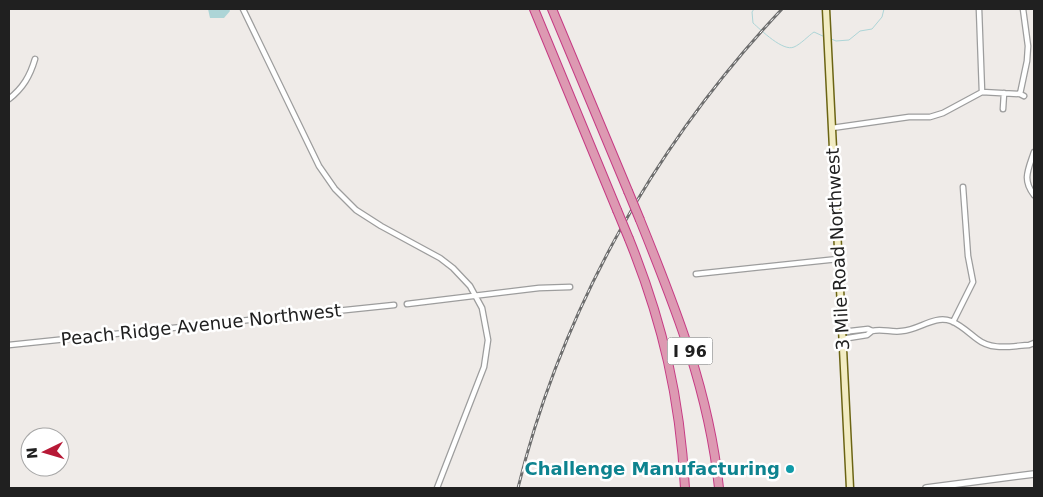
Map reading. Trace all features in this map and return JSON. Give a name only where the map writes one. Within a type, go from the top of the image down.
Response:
[{"type":"highway","name":"I 96","points":[[534,9],[653,302],[670,365],[679,418],[684,488]]},
{"type":"highway","name":"I 96","points":[[552,9],[676,310],[695,366],[708,416],[719,488]]},
{"type":"main road","name":"3 Mile Road Northwest","points":[[826,9],[850,488]]},
{"type":"street","points":[[243,9],[319,166],[335,189],[351,206],[369,220],[449,264],[465,279],[476,296],[483,312],[488,340],[486,360],[437,488]]},
{"type":"street","points":[[979,9],[982,92]]},
{"type":"street","points":[[832,128],[909,117],[930,117],[943,113],[982,92],[1022,95],[1028,46],[1023,9]]},
{"type":"street","points":[[9,99],[23,86],[35,59]]},
{"type":"street","points":[[1004,93],[1004,108]]},
{"type":"street","points":[[1034,152],[1026,180],[1028,188],[1034,196]]},
{"type":"street","points":[[953,322],[973,282],[968,256],[962,187]]},
{"type":"street","points":[[696,274],[838,259]]},
{"type":"street","points":[[407,304],[539,288],[570,287]]},
{"type":"street","name":"Peach Ridge Avenue Northwest","points":[[9,345],[394,305]]},
{"type":"street","points":[[842,339],[867,335],[879,329],[901,332],[936,321],[946,320],[953,322],[982,343],[993,347],[1029,345],[1034,343]]},
{"type":"street","points":[[842,332],[868,329],[872,331]]},
{"type":"street","points":[[926,488],[1034,474]]},
{"type":"water","points":[[208,9],[229,9],[230,11],[224,18],[210,18]]},
{"type":"waterway","points":[[754,9],[752,12],[753,23],[772,40],[789,48],[799,44],[814,32],[825,37]]},
{"type":"waterway","points":[[829,38],[836,41],[849,40],[860,31],[872,29],[882,17],[884,9]]},
{"type":"railway","points":[[518,488],[537,422],[560,356],[588,293],[619,232],[655,172],[694,115],[736,61],[782,9]]},
{"type":"place","name":"Challenge Manufacturing","points":[[790,469]]}]
